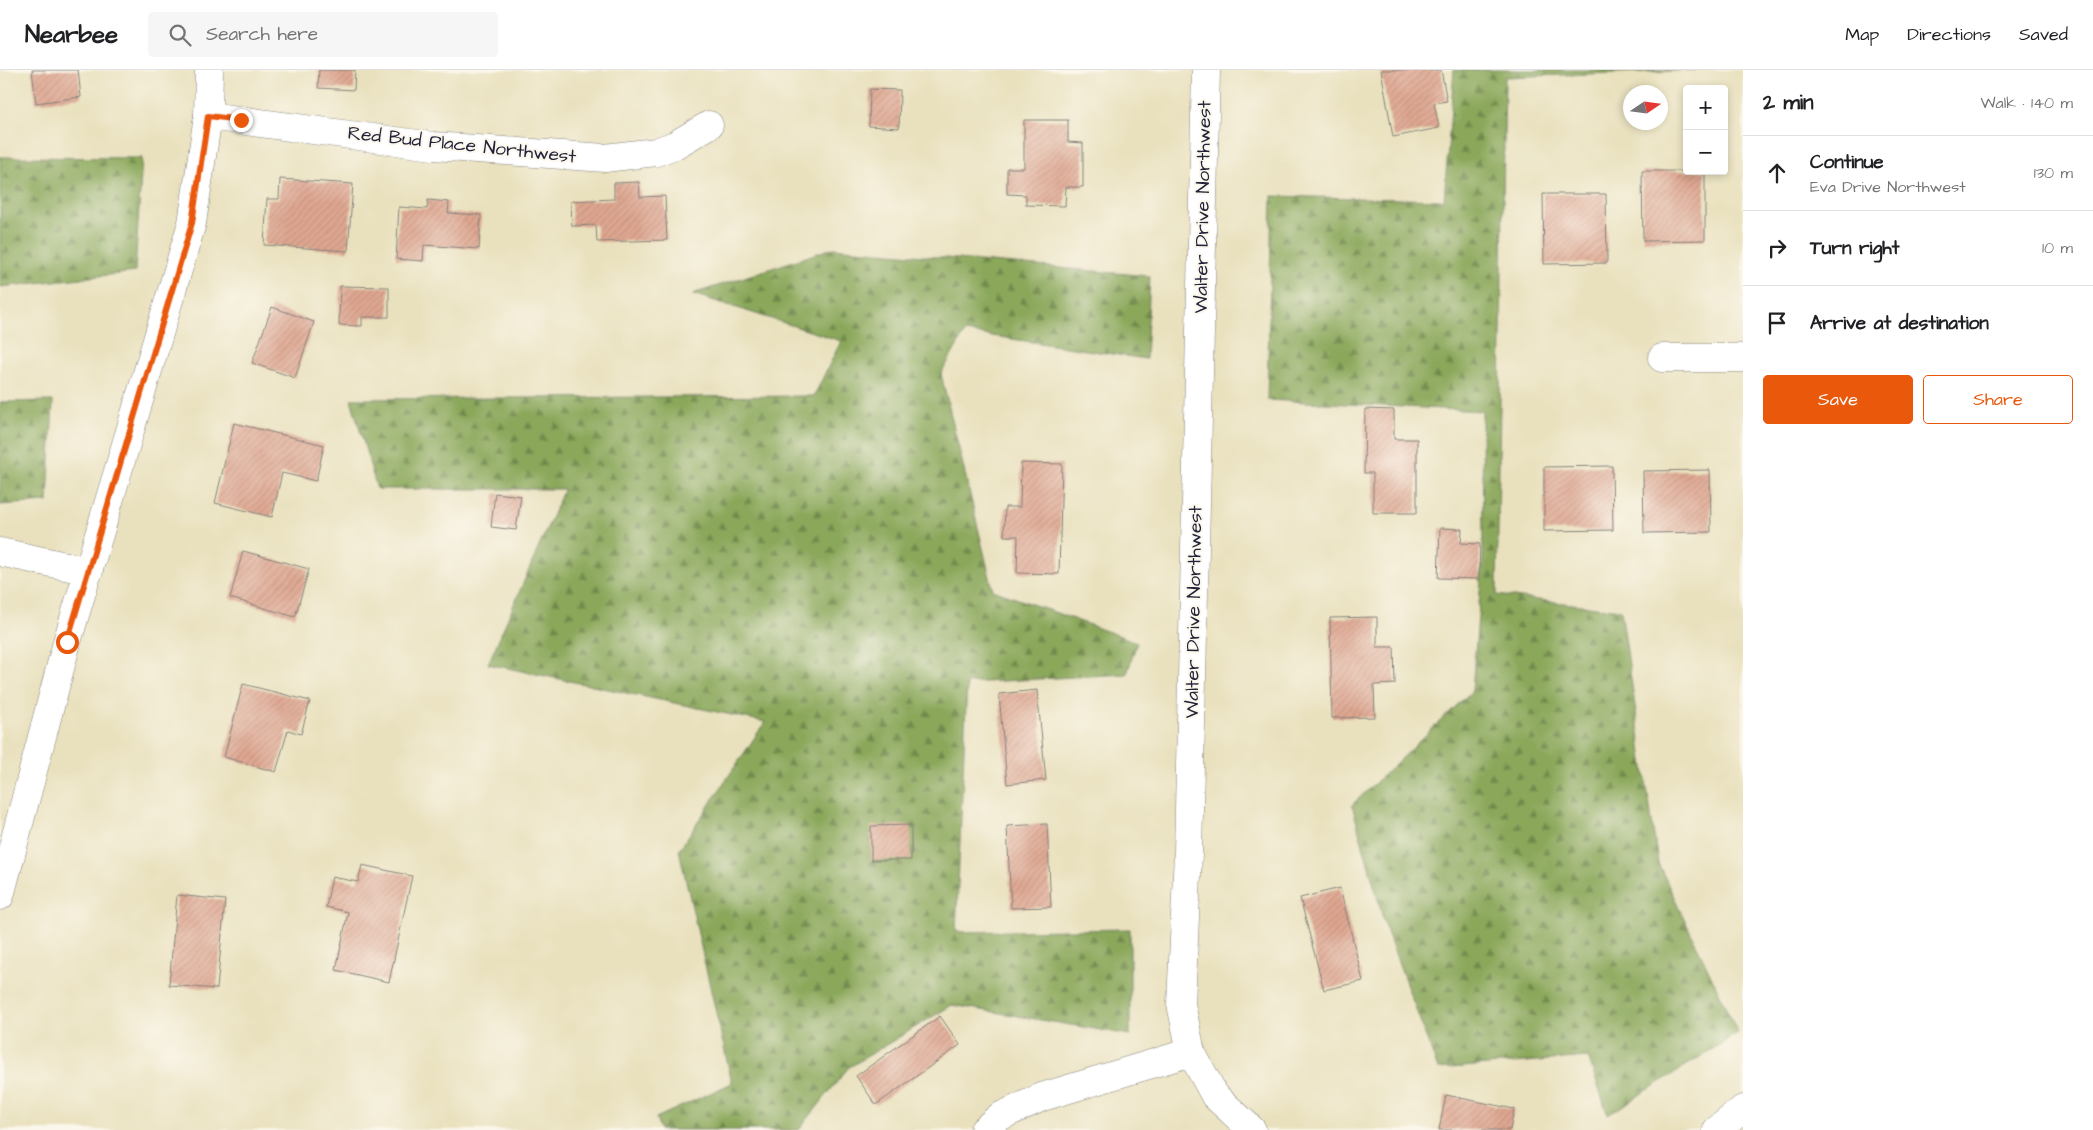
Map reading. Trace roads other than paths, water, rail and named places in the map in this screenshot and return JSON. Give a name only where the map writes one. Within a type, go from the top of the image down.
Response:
[{"type":"street","points":[[0,896],[67,642],[192,223],[208,116],[209,70]]},
{"type":"street","name":"Walter Drive Northwest","points":[[1206,70],[1188,853],[1181,1004],[1191,1052],[1216,1096],[1252,1130]]},
{"type":"street","name":"Red Bud Place Northwest","points":[[208,116],[434,146],[605,158],[656,152],[675,145],[709,125]]},
{"type":"street","points":[[1662,358],[1743,358]]},
{"type":"street","points":[[0,552],[89,571]]},
{"type":"street","points":[[984,1130],[999,1117],[1042,1097],[1191,1052]]},
{"type":"street","points":[[1717,1130],[1743,1109]]}]
